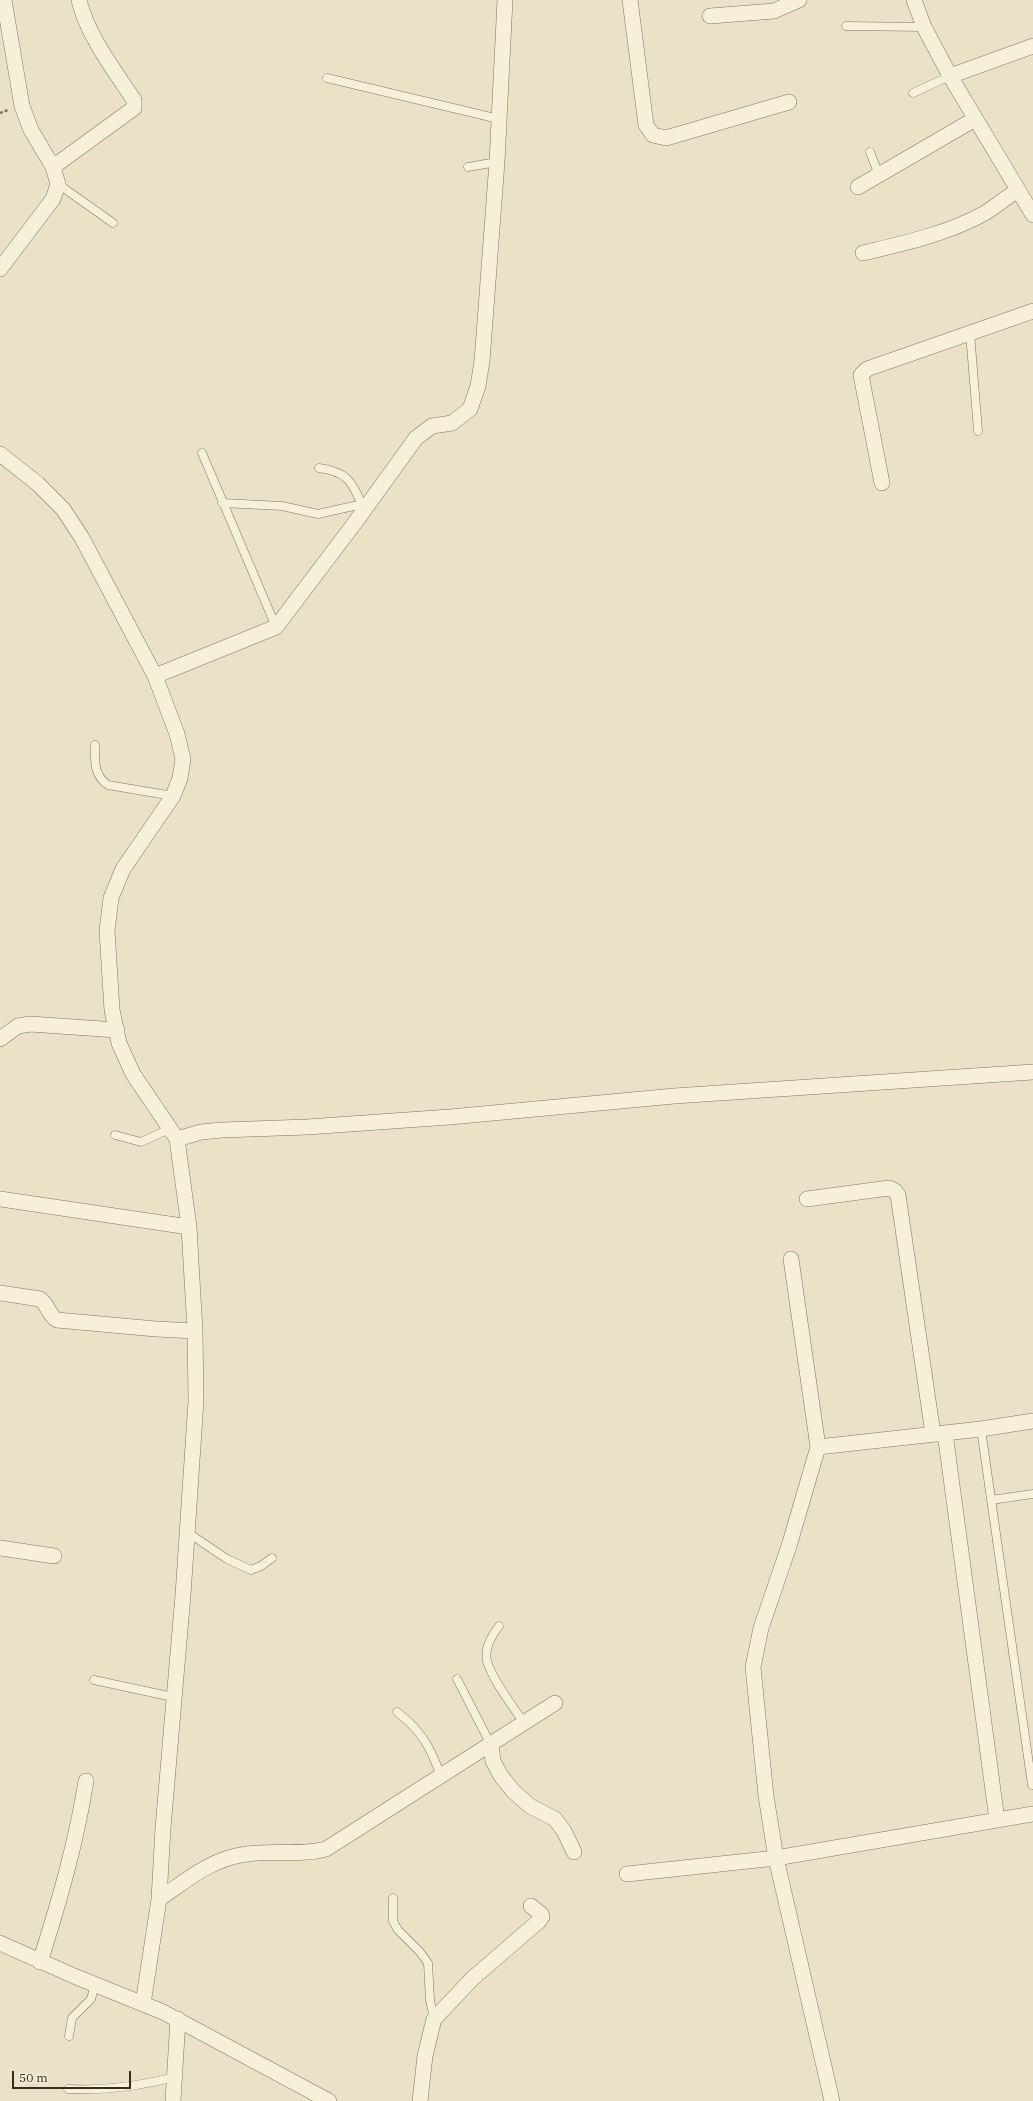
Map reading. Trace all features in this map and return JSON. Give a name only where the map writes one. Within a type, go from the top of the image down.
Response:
[{"type":"street","points":[[0,269],[53,199],[58,184],[53,167],[31,130],[22,106],[4,0]]},
{"type":"street","points":[[53,167],[134,108],[134,100],[95,39],[82,15],[79,0]]},
{"type":"street","points":[[155,676],[276,627],[416,438],[432,426],[452,423],[470,409],[478,386],[482,361],[497,162],[505,0]]},
{"type":"street","points":[[630,0],[646,126],[653,135],[666,138],[789,102]]},
{"type":"street","points":[[710,16],[774,11],[799,0]]},
{"type":"street","points":[[914,0],[924,27],[950,76],[1033,215]]},
{"type":"street","points":[[950,76],[1033,46]]},
{"type":"street","points":[[858,187],[976,119]]},
{"type":"street","points":[[863,253],[912,242],[954,227],[985,212],[1018,190]]},
{"type":"street","points":[[882,483],[861,375],[867,369],[1033,311]]},
{"type":"street","points":[[0,454],[38,484],[63,509],[86,544],[155,676],[177,734],[183,759],[180,778],[173,796],[163,813],[143,838],[123,869],[111,898],[107,931],[112,1010],[119,1043],[133,1074],[174,1134],[189,1227],[196,1331],[196,1401],[186,1531],[183,1595],[163,1828],[159,1899],[143,2004]]},
{"type":"street","points":[[0,1039],[18,1026],[30,1024],[117,1030]]},
{"type":"street","points":[[174,1134],[450,1117],[674,1096],[1033,1072]]},
{"type":"street","points":[[807,1199],[889,1188],[895,1191],[898,1195],[939,1433],[997,1820]]},
{"type":"street","points":[[0,1199],[189,1227]]},
{"type":"street","points":[[791,1259],[818,1447],[789,1546],[761,1628],[753,1668],[766,1796],[776,1858],[832,2101]]},
{"type":"street","points":[[0,1293],[40,1299],[57,1320],[196,1331]]},
{"type":"street","points":[[818,1447],[981,1429],[1033,1421]]},
{"type":"street","points":[[0,1548],[54,1556]]},
{"type":"street","points":[[159,1899],[210,1864],[230,1857],[249,1854],[309,1853],[326,1849],[555,1703]]},
{"type":"street","points":[[490,1745],[493,1760],[501,1776],[514,1792],[530,1806],[555,1819],[564,1831],[574,1852]]},
{"type":"street","points":[[40,1962],[65,1882],[74,1847],[86,1781]]},
{"type":"street","points":[[626,1874],[776,1858],[1033,1814]]},
{"type":"street","points":[[420,2101],[425,2056],[434,2019],[473,1978],[539,1921],[542,1917],[541,1914],[531,1906]]},
{"type":"street","points":[[0,1943],[40,1962],[178,2019],[329,2101]]},
{"type":"street","points":[[173,2101],[178,2019]]},
{"type":"lane","points":[[846,26],[924,27]]},
{"type":"lane","points":[[913,93],[950,76]]},
{"type":"lane","points":[[327,78],[499,119]]},
{"type":"lane","points":[[870,152],[879,175]]},
{"type":"lane","points":[[468,167],[497,162]]},
{"type":"lane","points":[[58,184],[113,223]]},
{"type":"lane","points":[[970,333],[978,431]]},
{"type":"lane","points":[[202,453],[276,627]]},
{"type":"lane","points":[[222,503],[282,506],[318,514],[366,504],[346,476],[337,471],[319,468]]},
{"type":"lane","points":[[95,745],[96,768],[102,781],[108,785],[173,796]]},
{"type":"lane","points":[[115,1135],[141,1142],[174,1134]]},
{"type":"lane","points":[[981,1429],[1032,1785]]},
{"type":"lane","points":[[991,1500],[1033,1494]]},
{"type":"lane","points":[[186,1531],[228,1559],[250,1570],[261,1566],[272,1558]]},
{"type":"lane","points":[[499,1626],[492,1634],[488,1645],[487,1660],[495,1677],[524,1723]]},
{"type":"lane","points":[[457,1679],[490,1745]]},
{"type":"lane","points":[[94,1680],[174,1697]]},
{"type":"lane","points":[[397,1712],[413,1724],[424,1737],[432,1752],[441,1776]]},
{"type":"lane","points":[[393,1898],[393,1921],[398,1930],[420,1952],[428,1963],[430,2000],[434,2019]]},
{"type":"lane","points":[[69,2036],[72,2018],[91,1999],[95,1985]]},
{"type":"lane","points":[[68,2089],[96,2090],[116,2088],[146,2084],[174,2077]]}]
